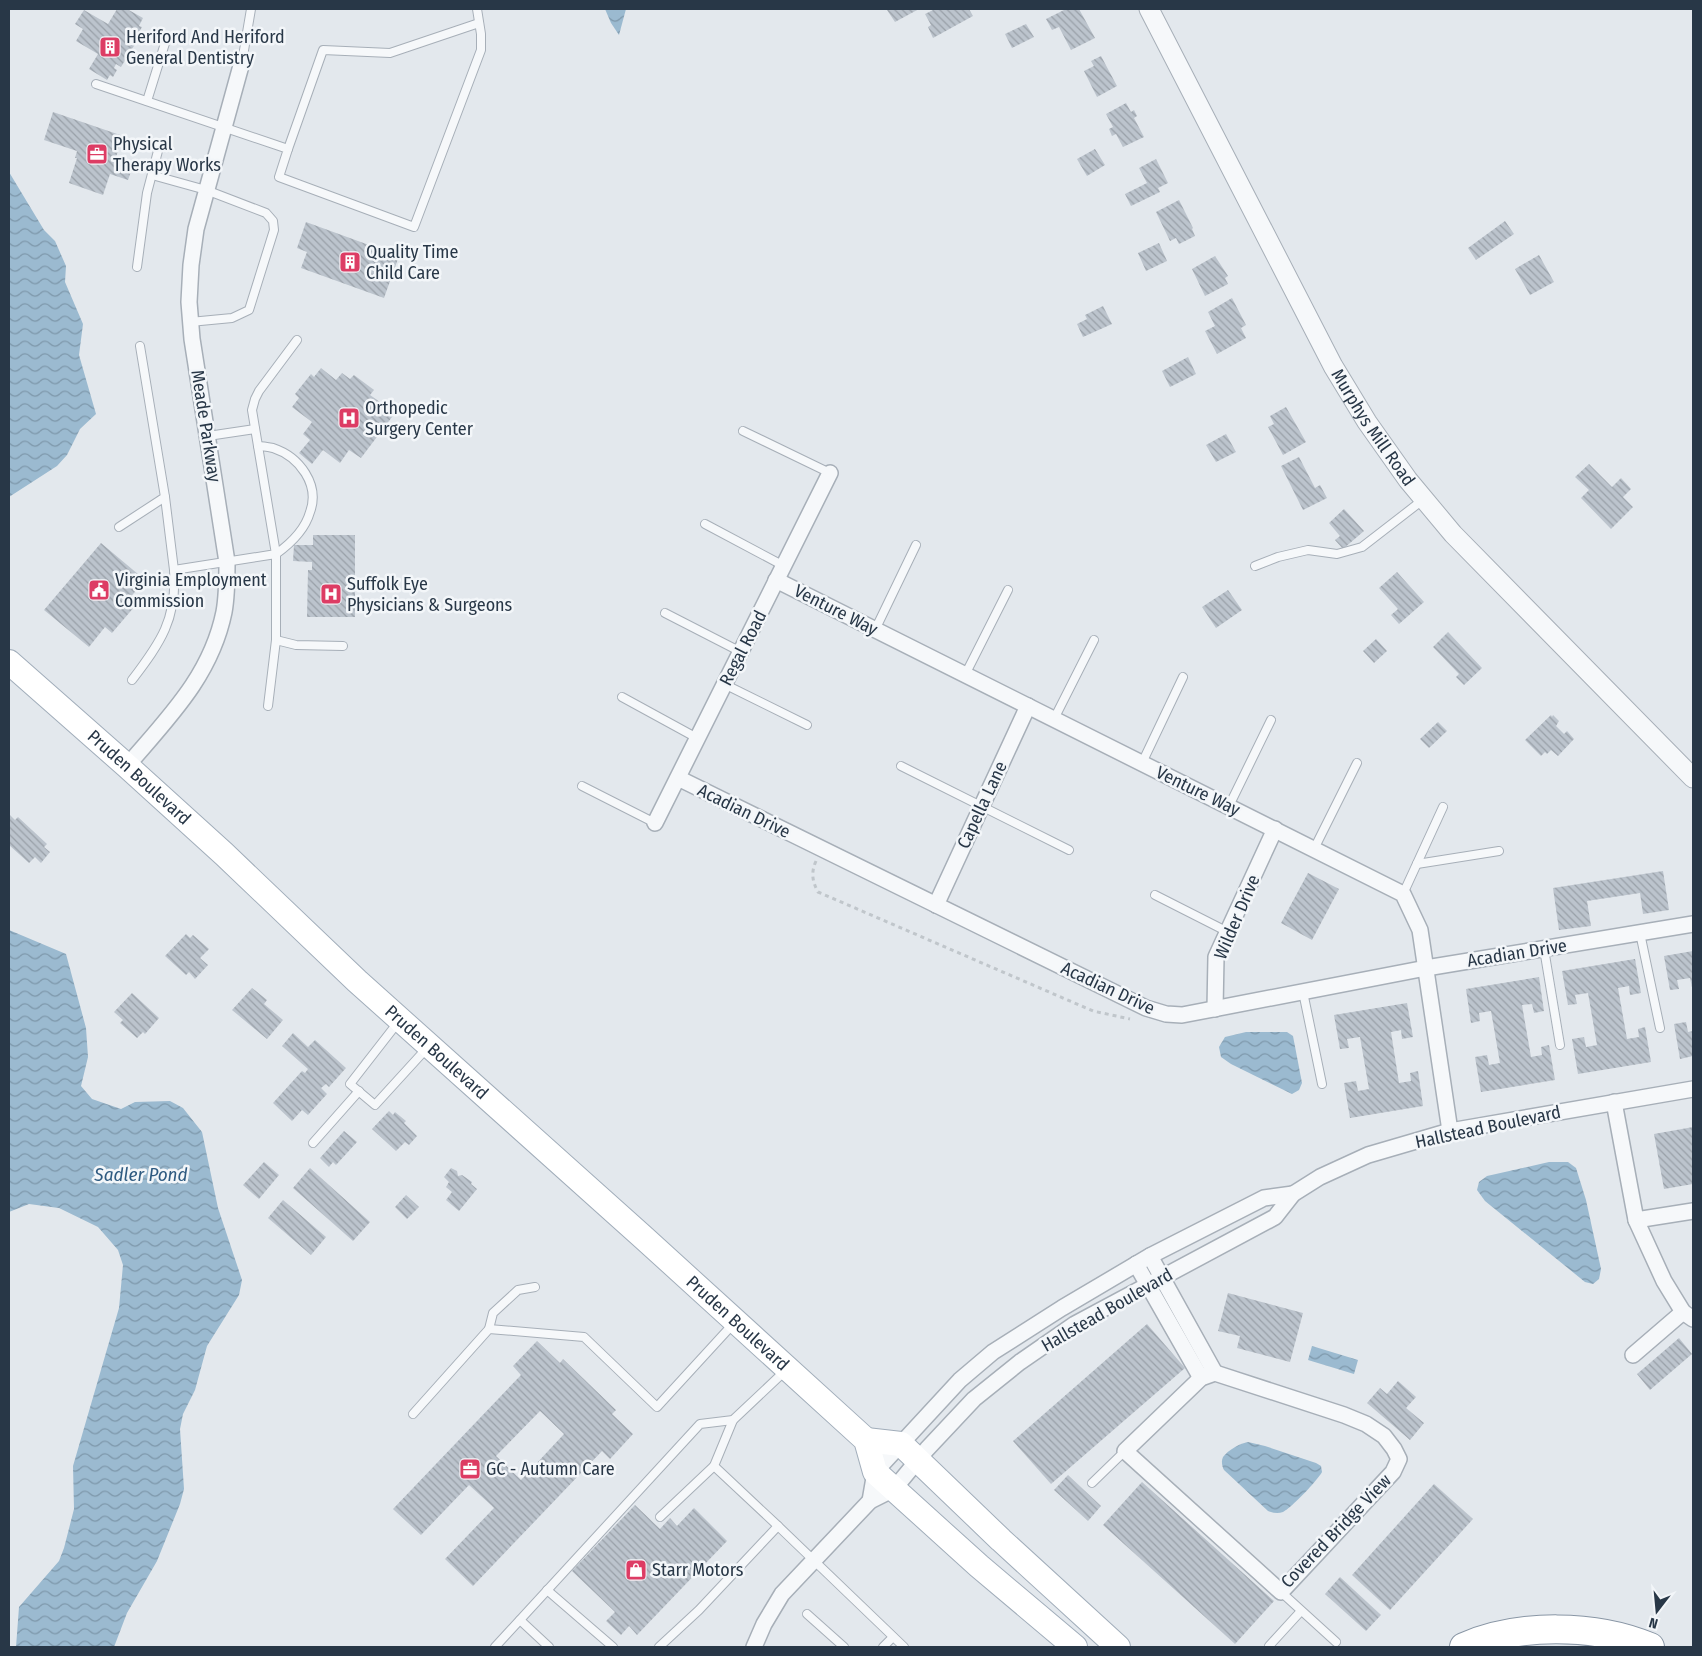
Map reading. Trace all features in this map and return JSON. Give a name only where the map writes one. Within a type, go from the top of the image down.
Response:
[{"type":"highway","points":[[1464,1647],[1504,1634],[1552,1629],[1577,1630],[1614,1636],[1650,1647]]},
{"type":"main road","name":"Pruden Boulevard","points":[[11,668],[127,766],[224,854],[343,968],[866,1440]]},
{"type":"main road","points":[[866,1440],[909,1452],[1001,1540],[1118,1647]]},
{"type":"main road","points":[[866,1440],[875,1472],[979,1566],[1075,1647]]},
{"type":"street","name":"Murphys Mill Road","points":[[1149,9],[1333,366],[1367,422],[1424,499],[1453,534],[1693,778]]},
{"type":"street","name":"Meade Parkway","points":[[127,766],[196,682],[210,657],[224,610],[227,589],[227,562],[192,339],[189,302],[191,265],[196,229],[242,62]]},
{"type":"street","name":"Regal Road","points":[[655,823],[830,472]]},
{"type":"street","name":"Venture Way","points":[[776,580],[1403,894]]},
{"type":"street","name":"Capella Lane","points":[[936,905],[1028,706]]},
{"type":"street","name":"Acadian Drive","points":[[678,778],[1146,1008],[1166,1014],[1182,1016],[1426,968],[1693,924]]},
{"type":"street","name":"Wilder Drive","points":[[1215,1009],[1216,957],[1275,829]]},
{"type":"street","points":[[1403,894],[1420,930],[1450,1131]]},
{"type":"street","name":"Hallstead Boulevard","points":[[909,1452],[1020,1362],[1075,1324],[1275,1217],[1293,1194],[1320,1177],[1368,1155],[1450,1131],[1693,1089]]},
{"type":"street","points":[[1614,1102],[1636,1220],[1664,1281],[1688,1316],[1633,1356]]},
{"type":"street","name":"Hallstead Boulevard","points":[[894,1489],[909,1452],[960,1380],[992,1352],[1150,1256],[1264,1198],[1293,1194]]},
{"type":"street","points":[[1636,1220],[1693,1211]]},
{"type":"street","points":[[1150,1256],[1155,1282]]},
{"type":"street","points":[[1125,1451],[1208,1375],[1155,1282],[1136,1264]]},
{"type":"street","name":"Covered Bridge View","points":[[1125,1451],[1281,1592],[1393,1472],[1399,1459],[1394,1448],[1384,1436],[1366,1424],[1344,1415],[1208,1375]]},
{"type":"street","points":[[870,1501],[875,1472],[909,1452]]},
{"type":"street","points":[[754,1647],[764,1624],[782,1594],[870,1501],[894,1489]]},
{"type":"lane","points":[[242,62],[251,9]]},
{"type":"lane","points":[[477,9],[480,24],[482,34],[481,50],[414,227],[279,176],[323,50],[390,53],[480,24]]},
{"type":"lane","points":[[147,101],[166,40]]},
{"type":"lane","points":[[96,84],[288,149]]},
{"type":"lane","points":[[137,267],[148,193],[159,147]]},
{"type":"lane","points":[[152,175],[206,190],[266,213],[273,221],[274,230],[249,310],[232,318],[190,322]]},
{"type":"lane","points":[[268,706],[276,640],[276,554],[252,410],[254,399],[297,340]]},
{"type":"lane","points":[[132,680],[154,652],[169,622],[175,588],[165,497],[140,346]]},
{"type":"lane","points":[[208,436],[255,429]]},
{"type":"lane","points":[[743,432],[830,472]]},
{"type":"lane","points":[[174,570],[276,554],[287,546],[304,526],[310,513],[313,498],[308,475],[298,464],[274,448],[258,446]]},
{"type":"lane","points":[[119,527],[165,497]]},
{"type":"lane","points":[[1254,566],[1278,556],[1308,550],[1337,554],[1362,547],[1424,499]]},
{"type":"lane","points":[[705,524],[784,566]]},
{"type":"lane","points":[[875,630],[916,545]]},
{"type":"lane","points":[[965,675],[1008,590]]},
{"type":"lane","points":[[665,612],[741,652]]},
{"type":"lane","points":[[276,640],[296,645],[343,646]]},
{"type":"lane","points":[[1054,719],[1094,640]]},
{"type":"lane","points":[[1142,763],[1182,677]]},
{"type":"lane","points":[[724,684],[807,725]]},
{"type":"lane","points":[[622,698],[697,738]]},
{"type":"lane","points":[[1229,806],[1271,720]]},
{"type":"lane","points":[[1314,850],[1357,763]]},
{"type":"lane","points":[[900,766],[1068,850]]},
{"type":"lane","points":[[582,786],[655,823]]},
{"type":"lane","points":[[1403,894],[1444,807]]},
{"type":"lane","points":[[1417,864],[1499,851]]},
{"type":"lane","points":[[1155,895],[1228,932]]},
{"type":"lane","points":[[1640,933],[1660,1028]]},
{"type":"lane","points":[[1544,949],[1560,1045]]},
{"type":"lane","points":[[1303,992],[1322,1084]]},
{"type":"lane","points":[[401,1020],[350,1084],[375,1105],[429,1046]]},
{"type":"lane","points":[[312,1143],[359,1091]]},
{"type":"lane","points":[[413,1414],[489,1329],[493,1313],[518,1290],[535,1287]]},
{"type":"lane","points":[[489,1329],[584,1337],[658,1407],[735,1321]]},
{"type":"lane","points":[[660,1517],[714,1466],[733,1420],[788,1368]]},
{"type":"lane","points":[[494,1647],[700,1424],[733,1420]]},
{"type":"lane","points":[[1092,1483],[1125,1451]]},
{"type":"lane","points":[[714,1466],[904,1647]]},
{"type":"lane","points":[[659,1647],[699,1610],[778,1526]]},
{"type":"lane","points":[[547,1590],[613,1647]]},
{"type":"lane","points":[[1281,1592],[1336,1642]]},
{"type":"lane","points":[[1269,1646],[1301,1611]]},
{"type":"lane","points":[[807,1614],[844,1647]]},
{"type":"lane","points":[[520,1620],[549,1647]]},
{"type":"lane","points":[[883,1647],[893,1637]]},
{"type":"path","points":[[821,848],[813,867],[812,883],[818,892],[1093,1011],[1132,1020]]},
{"type":"water","points":[[605,9],[626,9],[619,35],[611,23]]},
{"type":"water","points":[[9,172],[44,230],[55,241],[66,266],[65,282],[83,324],[79,355],[96,414],[80,429],[67,455],[57,466],[9,497]]},
{"type":"water","name":"Sadler Pond","points":[[9,930],[66,954],[86,1028],[88,1057],[81,1086],[92,1099],[121,1109],[135,1102],[170,1101],[183,1108],[202,1132],[218,1208],[242,1280],[239,1295],[207,1346],[195,1390],[183,1414],[180,1429],[184,1489],[180,1504],[157,1561],[127,1613],[114,1647],[16,1647],[19,1607],[59,1561],[64,1548],[74,1509],[73,1466],[119,1308],[123,1265],[118,1250],[98,1227],[59,1208],[29,1204],[9,1212]]},
{"type":"water","points":[[1246,1032],[1287,1032],[1293,1036],[1302,1083],[1299,1090],[1292,1094],[1231,1064],[1221,1057],[1219,1047],[1225,1037]]},
{"type":"water","points":[[1549,1162],[1568,1162],[1576,1168],[1586,1200],[1601,1269],[1599,1279],[1593,1284],[1585,1282],[1485,1201],[1477,1190],[1479,1182],[1487,1176]]},
{"type":"water","points":[[1312,1346],[1358,1360],[1354,1374],[1308,1360]]},
{"type":"water","points":[[1248,1442],[1316,1463],[1321,1466],[1322,1472],[1298,1500],[1283,1512],[1274,1513],[1268,1511],[1223,1467],[1222,1460],[1225,1454],[1235,1447]]},
{"type":"building","name":"Heriford And Heriford General Dentistry","points":[[117,9],[127,9],[143,18],[139,26],[142,27],[138,34],[135,31],[131,38],[137,41],[121,67],[116,64],[114,68],[117,70],[113,77],[110,75],[107,80],[89,69],[98,54],[76,41],[83,29],[75,24],[84,10],[108,24]]},
{"type":"building","points":[[919,9],[895,22],[887,10]]},
{"type":"building","points":[[935,9],[969,9],[973,16],[933,38],[928,27],[931,25],[925,14]]},
{"type":"building","points":[[1066,9],[1079,9],[1095,38],[1071,50],[1059,27],[1052,30],[1046,19]]},
{"type":"building","points":[[1026,24],[1034,37],[1012,48],[1005,34]]},
{"type":"building","points":[[1101,56],[1117,86],[1097,97],[1084,71],[1094,66],[1091,61]]},
{"type":"building","points":[[1126,103],[1131,112],[1134,110],[1137,116],[1134,118],[1144,137],[1123,147],[1116,134],[1112,136],[1109,129],[1113,127],[1106,114]]},
{"type":"building","name":"Physical Therapy Works","points":[[53,112],[123,136],[116,157],[134,163],[128,180],[110,174],[103,195],[69,183],[77,158],[75,158],[77,151],[44,140]]},
{"type":"building","points":[[1095,149],[1105,165],[1087,176],[1077,159]]},
{"type":"building","points":[[1156,159],[1168,183],[1158,188],[1160,192],[1131,206],[1125,194],[1147,183],[1139,168]]},
{"type":"building","points":[[1179,200],[1195,236],[1179,244],[1176,238],[1170,241],[1156,212]]},
{"type":"building","points":[[1505,221],[1514,234],[1476,260],[1468,248]]},
{"type":"building","name":"Quality Time Child Care","points":[[306,222],[399,256],[384,298],[301,268],[307,252],[297,248]]},
{"type":"building","points":[[1159,243],[1167,261],[1146,271],[1138,253]]},
{"type":"building","points":[[1539,255],[1554,282],[1530,295],[1515,269]]},
{"type":"building","points":[[1215,256],[1228,276],[1225,278],[1228,284],[1205,296],[1192,269]]},
{"type":"building","points":[[1232,298],[1246,325],[1241,328],[1246,338],[1217,354],[1205,331],[1215,326],[1208,312]]},
{"type":"building","points":[[1103,306],[1112,324],[1083,337],[1077,324],[1087,319],[1085,315]]},
{"type":"building","points":[[1188,357],[1196,374],[1170,387],[1162,371]]},
{"type":"building","name":"Orthopedic Surgery Center","points":[[321,368],[336,380],[342,373],[350,379],[354,375],[374,390],[370,395],[395,413],[361,458],[349,450],[340,463],[323,450],[312,464],[299,453],[310,440],[303,434],[312,422],[292,407],[299,398],[295,394],[311,374],[314,377]]},
{"type":"building","points":[[1286,407],[1306,442],[1283,455],[1268,427],[1274,424],[1270,416]]},
{"type":"building","points":[[1226,434],[1236,452],[1216,462],[1206,445]]},
{"type":"building","points":[[1299,457],[1315,488],[1320,485],[1327,498],[1303,510],[1281,466]]},
{"type":"building","points":[[1589,464],[1612,487],[1621,478],[1631,489],[1623,497],[1633,507],[1611,529],[1581,498],[1589,490],[1575,477]]},
{"type":"building","points":[[1344,509],[1364,531],[1343,549],[1335,540],[1340,536],[1329,523]]},
{"type":"building","name":"Suffolk Eye Physicians & Surgeons","points":[[313,535],[355,535],[355,617],[307,617],[308,570],[312,570],[312,562],[293,561],[294,545],[313,545]]},
{"type":"building","name":"Virginia Employment Commission","points":[[101,543],[145,580],[128,600],[135,606],[112,633],[105,627],[89,647],[44,610]]},
{"type":"building","points":[[1397,572],[1424,602],[1399,624],[1391,615],[1398,609],[1379,588]]},
{"type":"building","points":[[1228,590],[1242,610],[1216,628],[1202,607]]},
{"type":"building","points":[[1448,632],[1482,668],[1464,685],[1456,677],[1459,674],[1433,647]]},
{"type":"building","points":[[1376,639],[1387,651],[1374,663],[1363,651]]},
{"type":"building","points":[[1551,715],[1559,721],[1556,726],[1564,734],[1567,731],[1574,739],[1558,756],[1551,750],[1541,756],[1525,740]]},
{"type":"building","points":[[1438,722],[1447,731],[1429,748],[1420,739]]},
{"type":"building","points":[[10,815],[15,820],[18,817],[47,844],[44,847],[50,852],[41,863],[35,857],[29,863],[9,845]]},
{"type":"building","points":[[1663,871],[1669,910],[1643,914],[1640,893],[1587,901],[1591,926],[1559,930],[1553,888]]},
{"type":"building","points":[[1308,873],[1339,889],[1312,940],[1281,923]]},
{"type":"building","points":[[186,934],[190,938],[193,935],[209,949],[200,958],[208,965],[195,979],[189,972],[186,975],[165,956]]},
{"type":"building","points":[[1693,951],[1693,992],[1690,978],[1677,980],[1679,989],[1670,990],[1664,956]]},
{"type":"building","points":[[1635,959],[1641,993],[1630,995],[1629,986],[1618,988],[1627,1039],[1639,1037],[1638,1029],[1645,1027],[1651,1062],[1578,1074],[1572,1039],[1584,1037],[1586,1047],[1597,1045],[1588,993],[1575,995],[1577,1004],[1568,1005],[1562,971]]},
{"type":"building","points":[[1539,977],[1544,1011],[1534,1013],[1532,1004],[1522,1005],[1531,1057],[1542,1055],[1541,1047],[1549,1045],[1555,1080],[1481,1092],[1475,1057],[1487,1055],[1489,1065],[1500,1063],[1491,1011],[1479,1013],[1480,1021],[1471,1023],[1466,989]]},
{"type":"building","points":[[252,988],[267,1000],[264,1004],[283,1020],[267,1039],[232,1010]]},
{"type":"building","points":[[132,993],[159,1018],[145,1034],[143,1032],[137,1038],[120,1023],[123,1020],[114,1012]]},
{"type":"building","points":[[1407,1003],[1413,1037],[1402,1039],[1401,1030],[1391,1032],[1399,1083],[1411,1081],[1410,1073],[1418,1071],[1423,1106],[1350,1118],[1344,1083],[1356,1081],[1358,1091],[1369,1089],[1360,1037],[1347,1039],[1349,1048],[1340,1049],[1334,1015]]},
{"type":"building","points":[[1686,1022],[1688,1032],[1693,1031],[1693,1056],[1680,1059],[1674,1024]]},
{"type":"building","points":[[293,1033],[308,1047],[315,1040],[346,1068],[329,1087],[326,1084],[321,1088],[327,1094],[308,1115],[302,1110],[292,1121],[273,1103],[302,1071],[305,1073],[308,1069],[282,1046]]},
{"type":"building","points":[[389,1111],[393,1115],[395,1112],[406,1121],[404,1123],[417,1136],[409,1145],[405,1142],[396,1151],[372,1129]]},
{"type":"building","points":[[1693,1127],[1693,1184],[1664,1189],[1654,1134]]},
{"type":"building","points":[[344,1131],[357,1142],[336,1165],[333,1162],[329,1167],[320,1158]]},
{"type":"building","points":[[264,1162],[279,1175],[259,1199],[243,1185]]},
{"type":"building","points":[[310,1168],[370,1222],[353,1241],[293,1188]]},
{"type":"building","points":[[451,1168],[457,1171],[458,1176],[462,1175],[472,1182],[471,1184],[477,1189],[459,1211],[446,1200],[452,1192],[446,1187],[449,1182],[444,1177]]},
{"type":"building","points":[[406,1195],[419,1207],[407,1219],[395,1207]]},
{"type":"building","points":[[283,1200],[326,1237],[311,1255],[268,1218]]},
{"type":"building","points":[[1228,1293],[1303,1313],[1290,1362],[1237,1348],[1240,1336],[1218,1331]]},
{"type":"building","points":[[1147,1324],[1185,1368],[1051,1484],[1013,1441]]},
{"type":"building","points":[[1679,1338],[1692,1354],[1650,1390],[1637,1374]]},
{"type":"building","name":"GC - Autumn Care","points":[[537,1341],[560,1363],[563,1359],[616,1410],[612,1414],[633,1434],[610,1459],[602,1451],[473,1586],[445,1559],[494,1508],[491,1505],[469,1485],[421,1535],[393,1509],[521,1375],[513,1366]],"holes":[[[540,1411],[564,1434],[521,1480],[496,1456]]]},
{"type":"building","points":[[1398,1381],[1416,1397],[1406,1408],[1424,1423],[1410,1440],[1367,1403],[1380,1388],[1387,1394]]},
{"type":"building","points":[[1068,1475],[1101,1506],[1088,1521],[1054,1490]]},
{"type":"building","points":[[1142,1482],[1274,1601],[1235,1644],[1103,1525]]},
{"type":"building","points":[[1434,1484],[1473,1519],[1390,1610],[1352,1575]]},
{"type":"building","name":"Starr Motors","points":[[635,1505],[660,1529],[670,1518],[677,1526],[694,1508],[727,1541],[637,1635],[629,1626],[621,1635],[606,1621],[615,1612],[572,1571]]},
{"type":"building","points":[[1340,1577],[1381,1615],[1366,1631],[1325,1594]]},
{"type":"place","name":"Heriford And Heriford General Dentistry","points":[[110,47]]},
{"type":"place","name":"Physical Therapy Works","points":[[97,154]]},
{"type":"place","name":"Quality Time Child Care","points":[[350,262]]},
{"type":"place","name":"Orthopedic Surgery Center","points":[[349,418]]},
{"type":"place","name":"Virginia Employment Commission","points":[[99,590]]},
{"type":"place","name":"Suffolk Eye Physicians & Surgeons","points":[[331,594]]},
{"type":"place","name":"GC - Autumn Care","points":[[470,1469]]},
{"type":"place","name":"Starr Motors","points":[[636,1570]]}]
